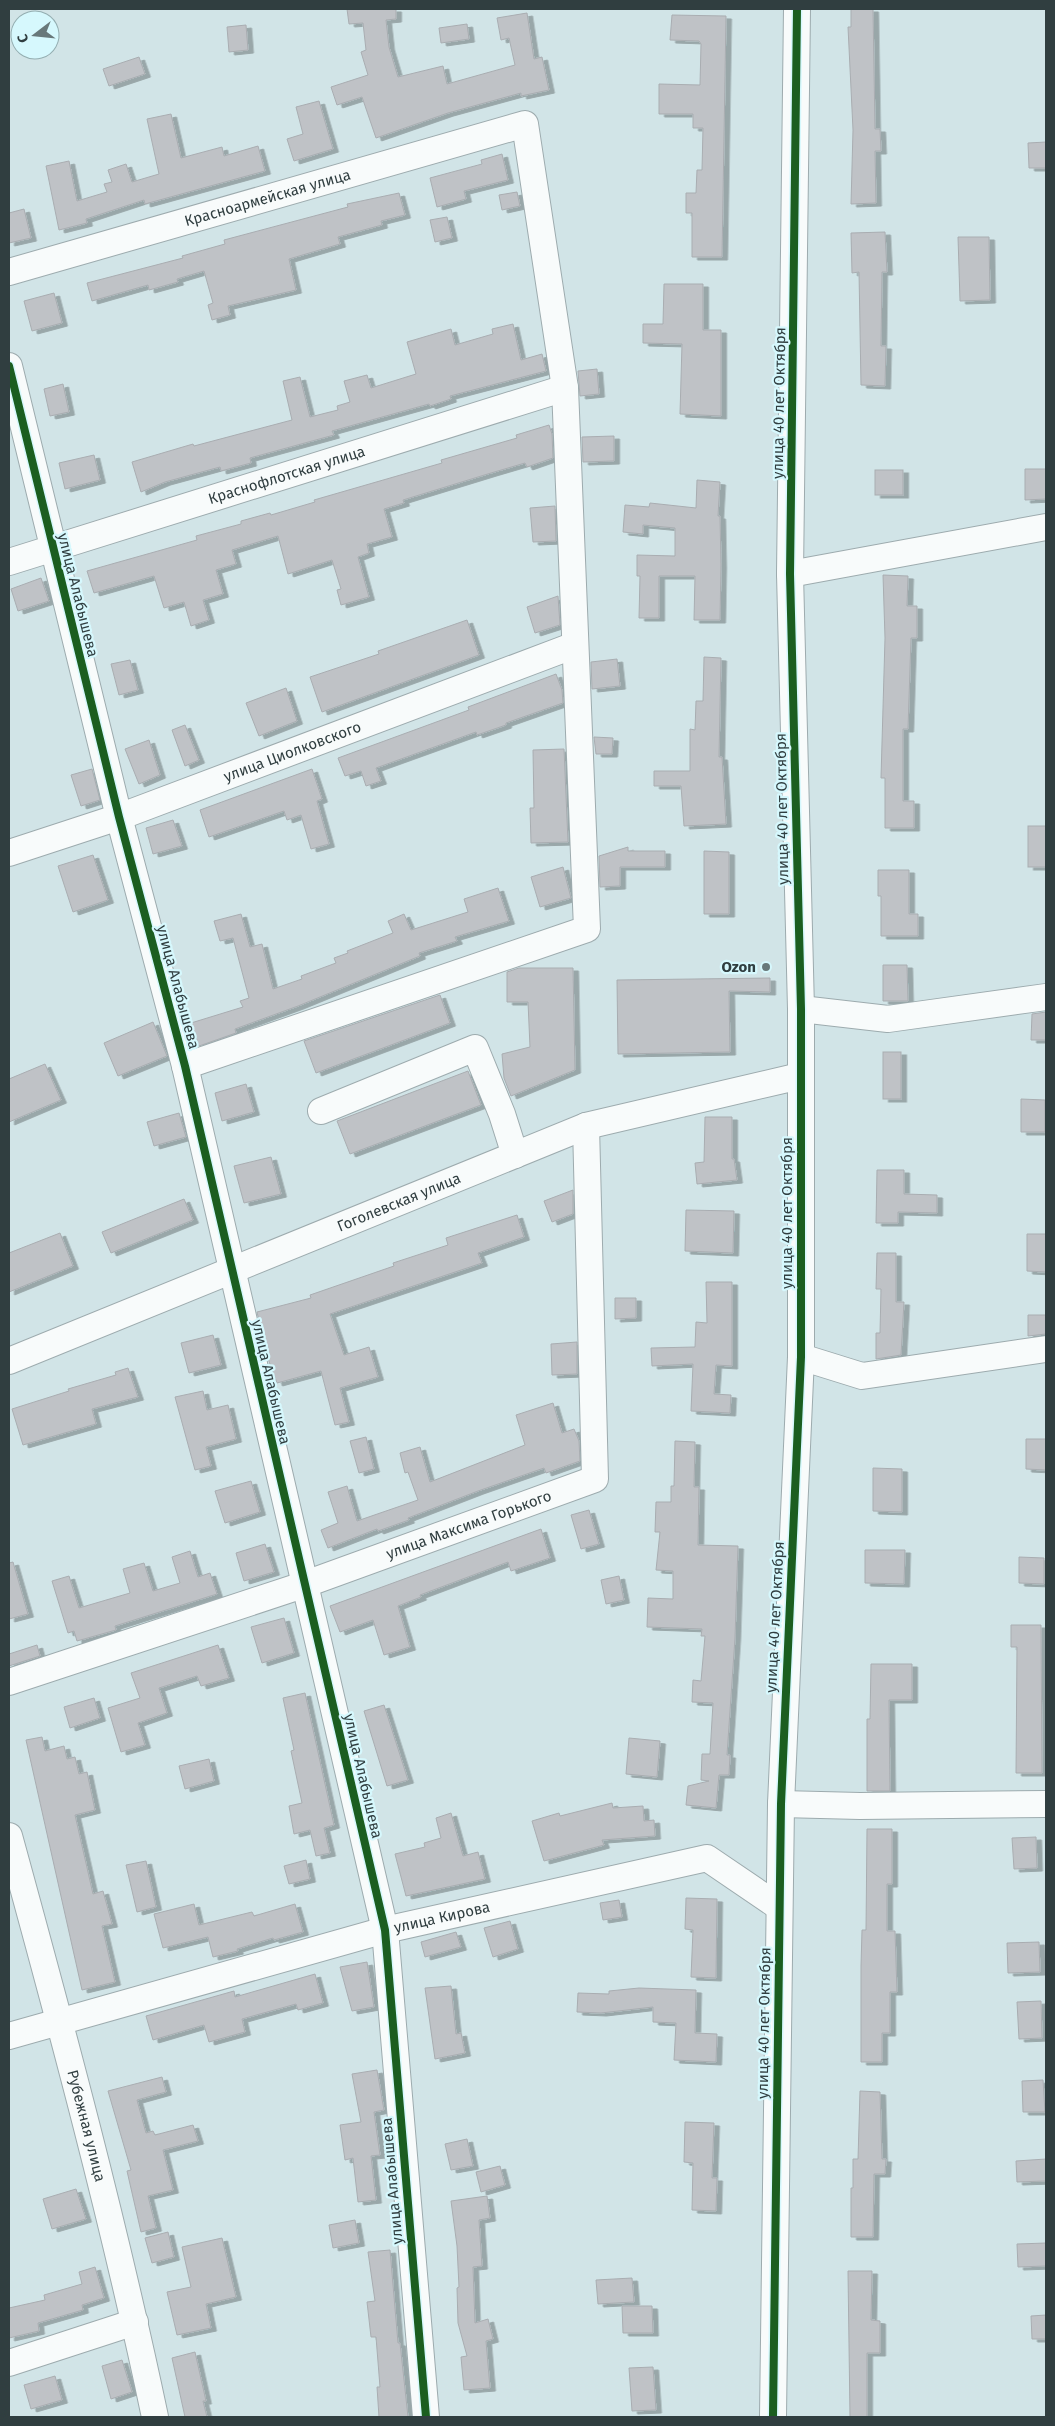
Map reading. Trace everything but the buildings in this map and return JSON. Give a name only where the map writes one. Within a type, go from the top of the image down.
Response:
[{"type":"street","name":"улица 40 лет Октября","points":[[773,2417],[781,1804],[801,1356],[801,1010],[790,574],[797,9]]},
{"type":"street","name":"Красноармейская улица","points":[[9,272],[525,124],[565,388]]},
{"type":"street","name":"улица Алабышева","points":[[9,366],[119,817],[185,1066],[303,1585],[385,1930],[426,2417]]},
{"type":"street","points":[[185,1066],[586,929],[565,388]]},
{"type":"street","name":"Краснофлотская улица","points":[[9,562],[565,388]]},
{"type":"street","points":[[790,574],[1046,527]]},
{"type":"street","name":"улица Циолковского","points":[[9,853],[119,817],[575,645]]},
{"type":"street","points":[[801,1010],[888,1019],[1046,997]]},
{"type":"street","points":[[321,1111],[475,1048],[502,1114],[515,1155]]},
{"type":"street","name":"Гоголевская улица","points":[[9,1361],[586,1126],[800,1076]]},
{"type":"street","name":"улица Максима Горького","points":[[9,1682],[303,1585],[595,1479],[586,1126]]},
{"type":"street","points":[[801,1356],[862,1376],[1046,1349]]},
{"type":"street","points":[[781,1804],[860,1806],[1046,1804]]},
{"type":"street","name":"Рубежная улица","points":[[9,1836],[60,2022],[135,2322],[155,2417]]},
{"type":"street","name":"улица Кирова","points":[[9,2036],[385,1930],[707,1858],[779,1907]]},
{"type":"street","points":[[9,2363],[135,2322]]},
{"type":"cycle path","points":[[773,2417],[781,1804],[801,1357],[801,1009],[790,574],[797,9]]},
{"type":"cycle path","points":[[9,366],[119,817],[185,1066],[385,1930],[426,2417]]},
{"type":"place","name":"Ozon","points":[[766,967]]}]
